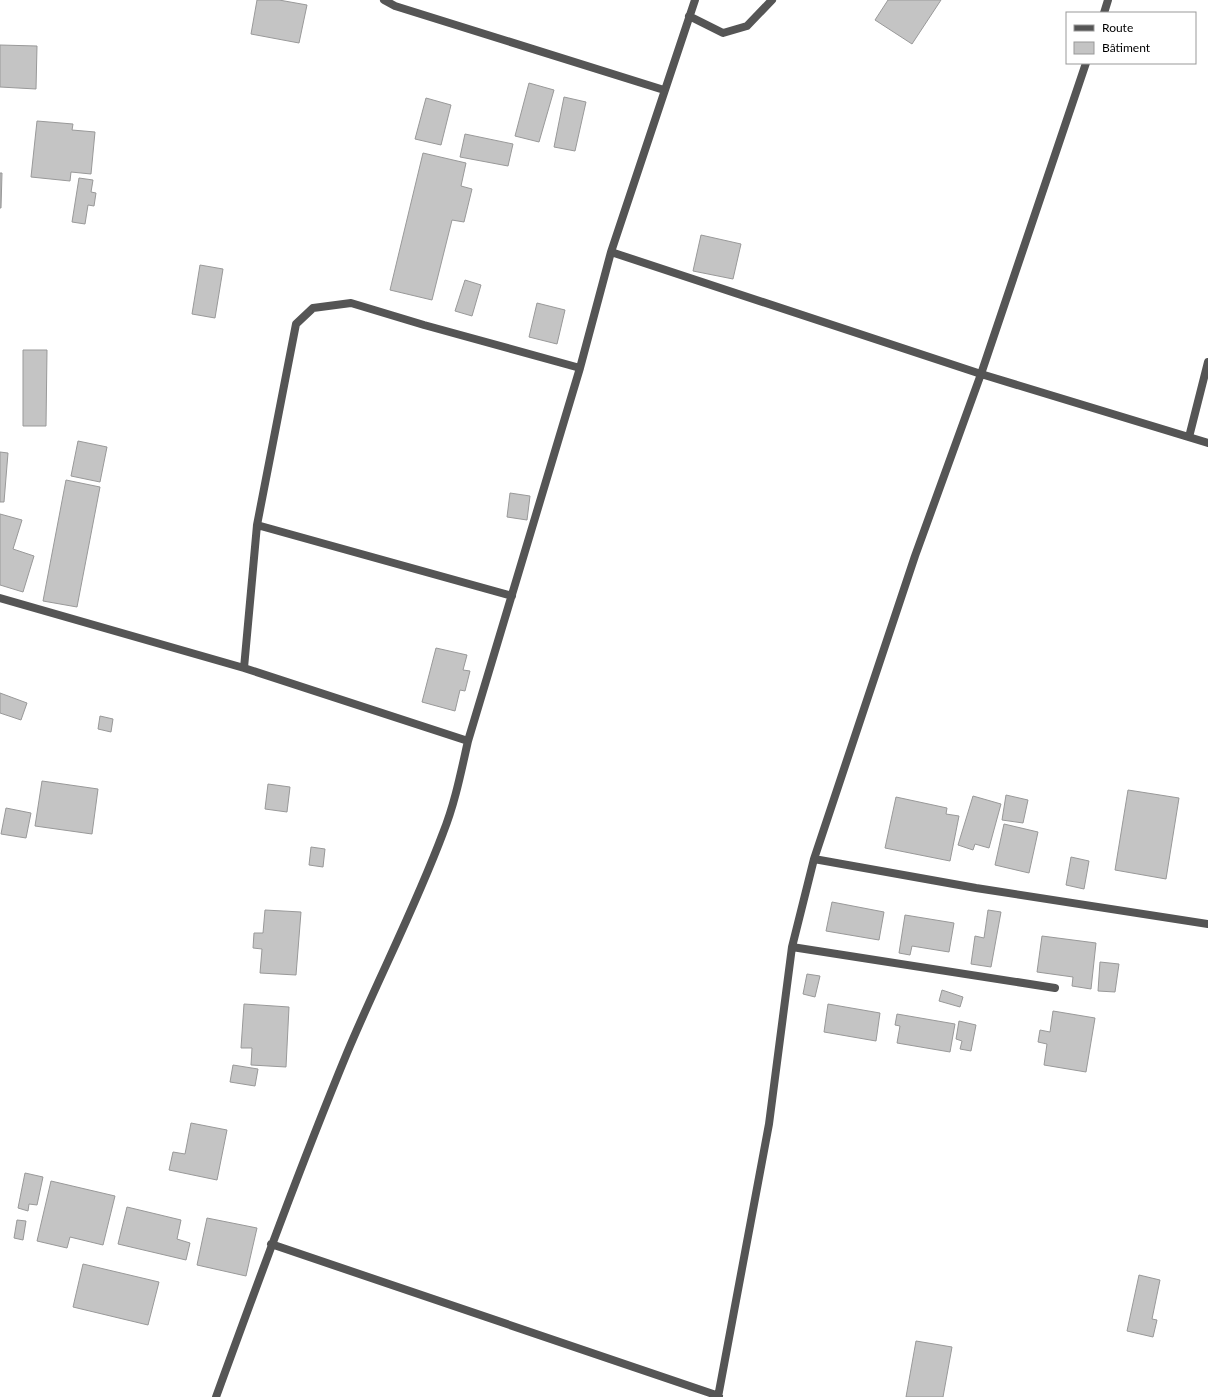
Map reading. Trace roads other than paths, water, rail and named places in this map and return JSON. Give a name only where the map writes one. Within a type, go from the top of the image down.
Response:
[{"type":"street","points":[[384,0],[395,6],[664,90]]},
{"type":"street","points":[[216,1397],[271,1244],[348,1052],[444,832],[459,782],[468,741],[580,368],[611,252],[695,0]]},
{"type":"street","points":[[689,16],[723,33],[748,26],[772,0]]},
{"type":"street","points":[[1104,12],[1108,0]]},
{"type":"street","points":[[271,1244],[718,1396],[769,1124],[792,947],[814,859],[915,556],[981,374],[1086,64]]},
{"type":"street","points":[[611,252],[981,374],[1208,443]]},
{"type":"street","points":[[244,668],[257,525],[296,324],[313,308],[351,303],[424,325],[580,368]]},
{"type":"street","points":[[1189,437],[1208,362]]},
{"type":"street","points":[[257,525],[512,596]]},
{"type":"street","points":[[0,598],[244,668],[468,741]]},
{"type":"street","points":[[814,859],[976,888],[1208,924]]},
{"type":"street","points":[[792,947],[1055,988]]}]
